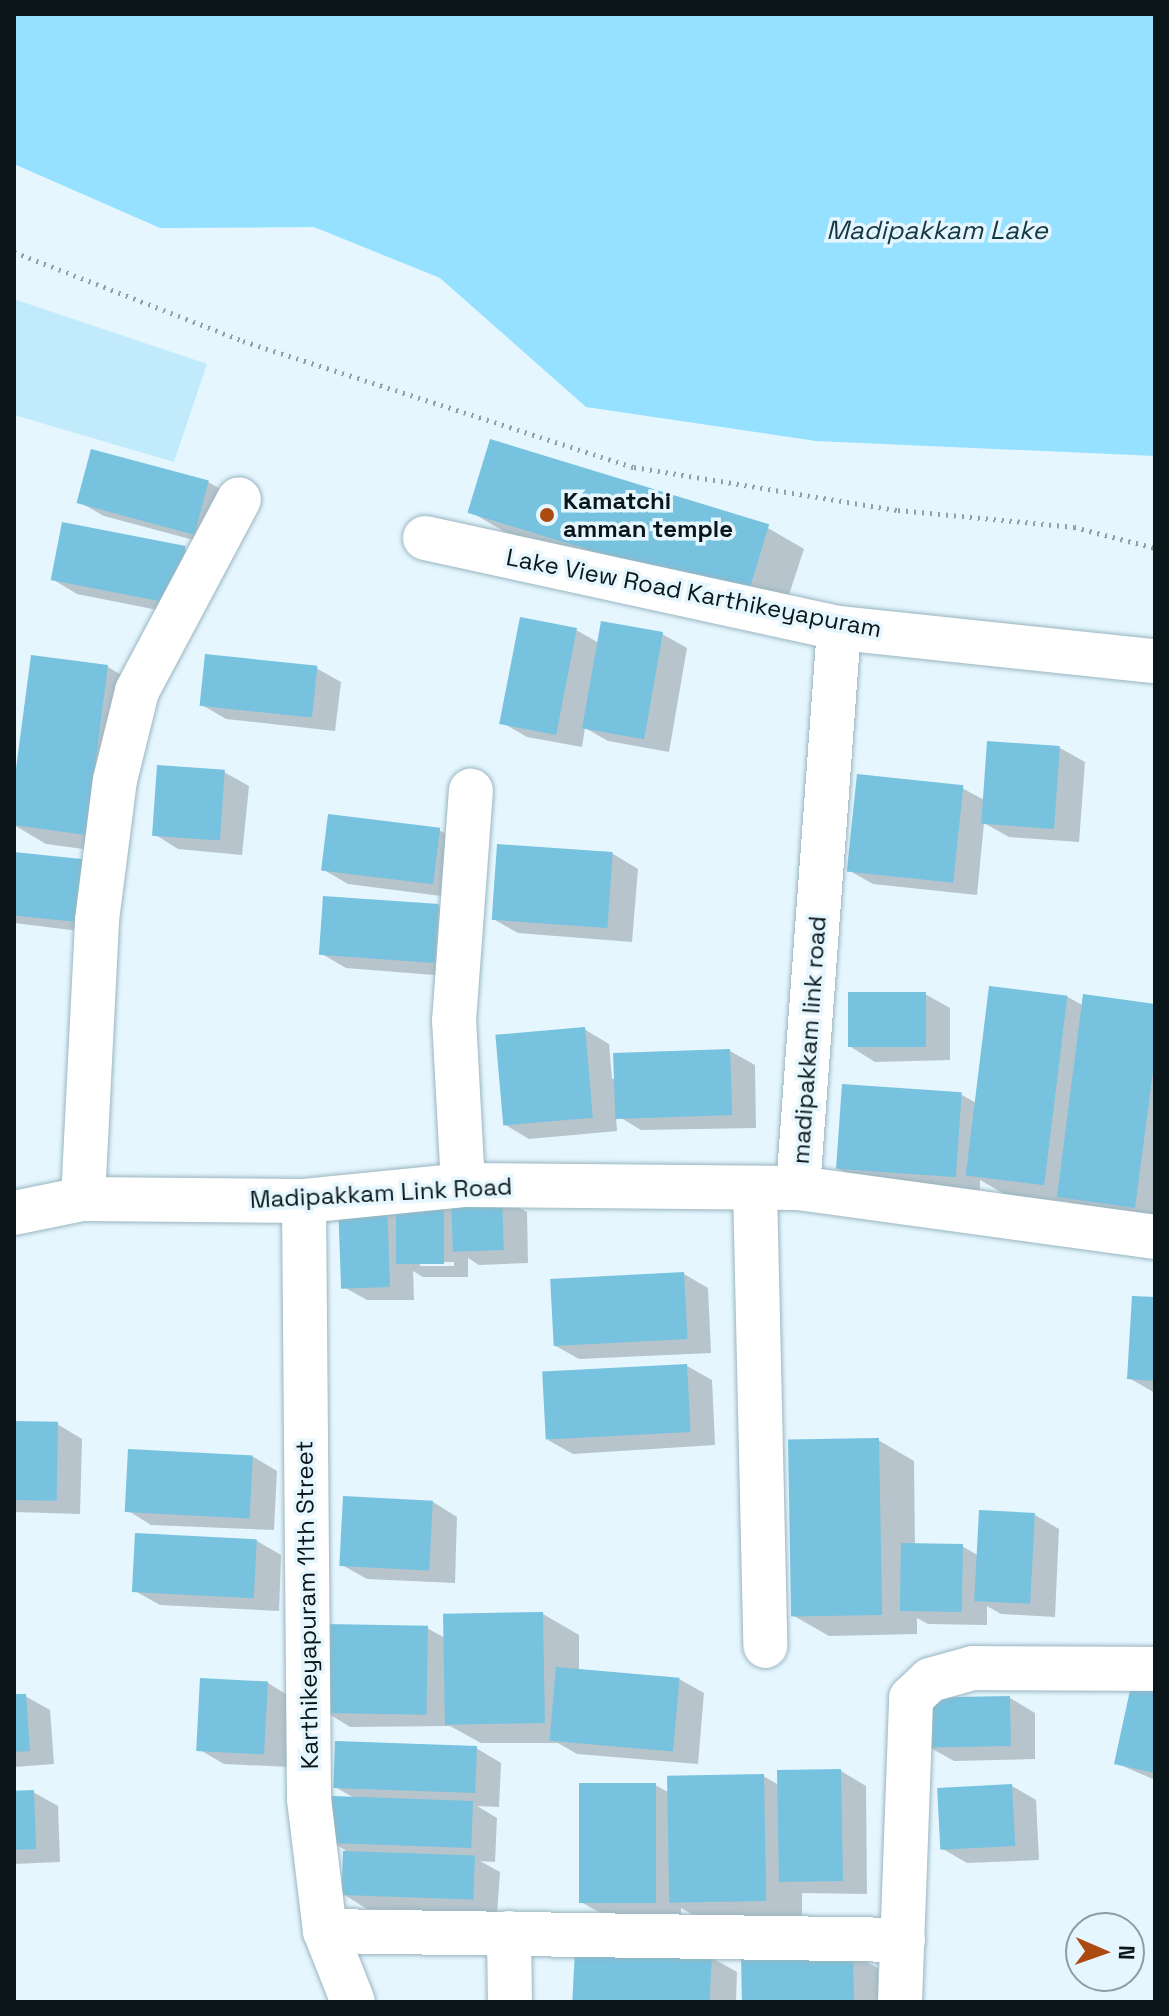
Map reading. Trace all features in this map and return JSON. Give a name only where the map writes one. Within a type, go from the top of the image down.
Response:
[{"type":"street","points":[[83,1199],[97,920],[115,780],[137,691],[239,499]]},
{"type":"street","name":"Lake View Road Karthikeyapuram","points":[[425,538],[839,628],[1155,661]]},
{"type":"street","name":"madipakkam link road","points":[[839,628],[798,1188],[1155,1237]]},
{"type":"street","points":[[463,1185],[454,1021],[471,791]]},
{"type":"street","name":"Madipakkam Link Road","points":[[14,1213],[83,1199],[304,1201],[463,1185],[798,1188]]},
{"type":"street","points":[[755,1188],[765,1646]]},
{"type":"street","name":"Karthikeyapuram 11th Street","points":[[304,1201],[309,1799],[325,1931],[353,2002]]},
{"type":"street","points":[[900,2002],[911,1698],[930,1680],[973,1668],[1155,1669]]},
{"type":"street","points":[[325,1931],[903,1940]]},
{"type":"street","points":[[509,1933],[510,2002]]},
{"type":"path","points":[[14,252],[243,341],[634,467],[898,510],[1074,527],[1155,548]]},
{"type":"shaded area","points":[[14,299],[207,364],[174,462],[14,415]]},
{"type":"water","name":"Madipakkam Lake","points":[[14,14],[1155,14],[1155,456],[816,441],[586,407],[440,278],[314,227],[160,228],[14,164]]},
{"type":"building","points":[[490,439],[769,524],[747,598],[467,513]]},
{"type":"building","points":[[91,449],[209,481],[194,535],[77,503]]},
{"type":"building","points":[[62,522],[186,546],[174,604],[51,580]]},
{"type":"building","points":[[520,617],[577,628],[556,735],[499,724]]},
{"type":"building","points":[[601,621],[663,632],[644,739],[582,728]]},
{"type":"building","points":[[205,654],[317,666],[312,718],[200,706]]},
{"type":"building","points":[[31,655],[108,665],[86,835],[14,825],[14,784]]},
{"type":"building","points":[[987,741],[1060,746],[1054,829],[981,824]]},
{"type":"building","points":[[157,765],[225,770],[220,841],[152,836]]},
{"type":"building","points":[[857,774],[963,785],[953,883],[847,871]]},
{"type":"building","points":[[328,814],[440,828],[433,884],[321,871]]},
{"type":"building","points":[[497,844],[613,852],[607,928],[492,920]]},
{"type":"building","points":[[14,852],[94,860],[87,923],[14,915]]},
{"type":"building","points":[[323,896],[439,904],[435,963],[319,955]]},
{"type":"building","points":[[989,986],[1067,996],[1044,1185],[966,1176]]},
{"type":"building","points":[[848,992],[926,992],[926,1047],[848,1047]]},
{"type":"building","points":[[1083,994],[1155,1004],[1155,1056],[1135,1208],[1057,1197]]},
{"type":"building","points":[[585,1027],[593,1118],[503,1125],[495,1035]]},
{"type":"building","points":[[730,1049],[732,1115],[615,1119],[613,1053]]},
{"type":"building","points":[[842,1084],[962,1092],[956,1177],[836,1169]]},
{"type":"building","points":[[502,1196],[504,1250],[453,1252],[451,1198]]},
{"type":"building","points":[[387,1200],[390,1287],[341,1289],[338,1202]]},
{"type":"building","points":[[396,1200],[444,1200],[444,1264],[396,1264]]},
{"type":"building","points":[[684,1272],[688,1339],[554,1346],[550,1279]]},
{"type":"building","points":[[1132,1296],[1155,1297],[1155,1381],[1127,1379]]},
{"type":"building","points":[[687,1364],[691,1432],[546,1439],[542,1372]]},
{"type":"building","points":[[14,1421],[58,1422],[57,1501],[14,1500]]},
{"type":"building","points":[[879,1438],[882,1615],[791,1617],[788,1440]]},
{"type":"building","points":[[128,1449],[253,1456],[250,1518],[125,1512]]},
{"type":"building","points":[[343,1496],[433,1501],[429,1571],[339,1566]]},
{"type":"building","points":[[979,1510],[1035,1513],[1030,1604],[974,1601]]},
{"type":"building","points":[[135,1533],[257,1539],[254,1598],[132,1592]]},
{"type":"building","points":[[901,1543],[963,1544],[962,1612],[900,1611]]},
{"type":"building","points":[[543,1612],[545,1723],[445,1725],[443,1614]]},
{"type":"building","points":[[326,1624],[428,1626],[426,1715],[324,1713]]},
{"type":"building","points":[[556,1667],[680,1678],[673,1752],[550,1741]]},
{"type":"building","points":[[1134,1672],[1155,1677],[1155,1773],[1114,1764]]},
{"type":"building","points":[[200,1678],[268,1682],[264,1754],[196,1751]]},
{"type":"building","points":[[14,1694],[26,1694],[30,1751],[14,1752]]},
{"type":"building","points":[[1010,1696],[1011,1746],[928,1747],[927,1697]]},
{"type":"building","points":[[335,1741],[477,1746],[475,1793],[333,1788]]},
{"type":"building","points":[[841,1769],[843,1881],[779,1882],[777,1770]]},
{"type":"building","points":[[764,1774],[766,1901],[669,1903],[667,1776]]},
{"type":"building","points":[[579,1783],[656,1783],[656,1903],[579,1903]]},
{"type":"building","points":[[1012,1784],[1015,1846],[940,1850],[937,1788]]},
{"type":"building","points":[[34,1790],[36,1849],[16,1850],[14,1791]]},
{"type":"building","points":[[332,1796],[473,1801],[471,1848],[330,1843]]},
{"type":"building","points":[[343,1851],[475,1856],[473,1900],[341,1895]]},
{"type":"building","points":[[575,1950],[712,1957],[709,2002],[572,2002]]},
{"type":"building","points":[[853,1952],[854,2002],[742,2002],[741,1954]]},
{"type":"place","name":"Kamatchi amman temple","points":[[547,515]]}]
